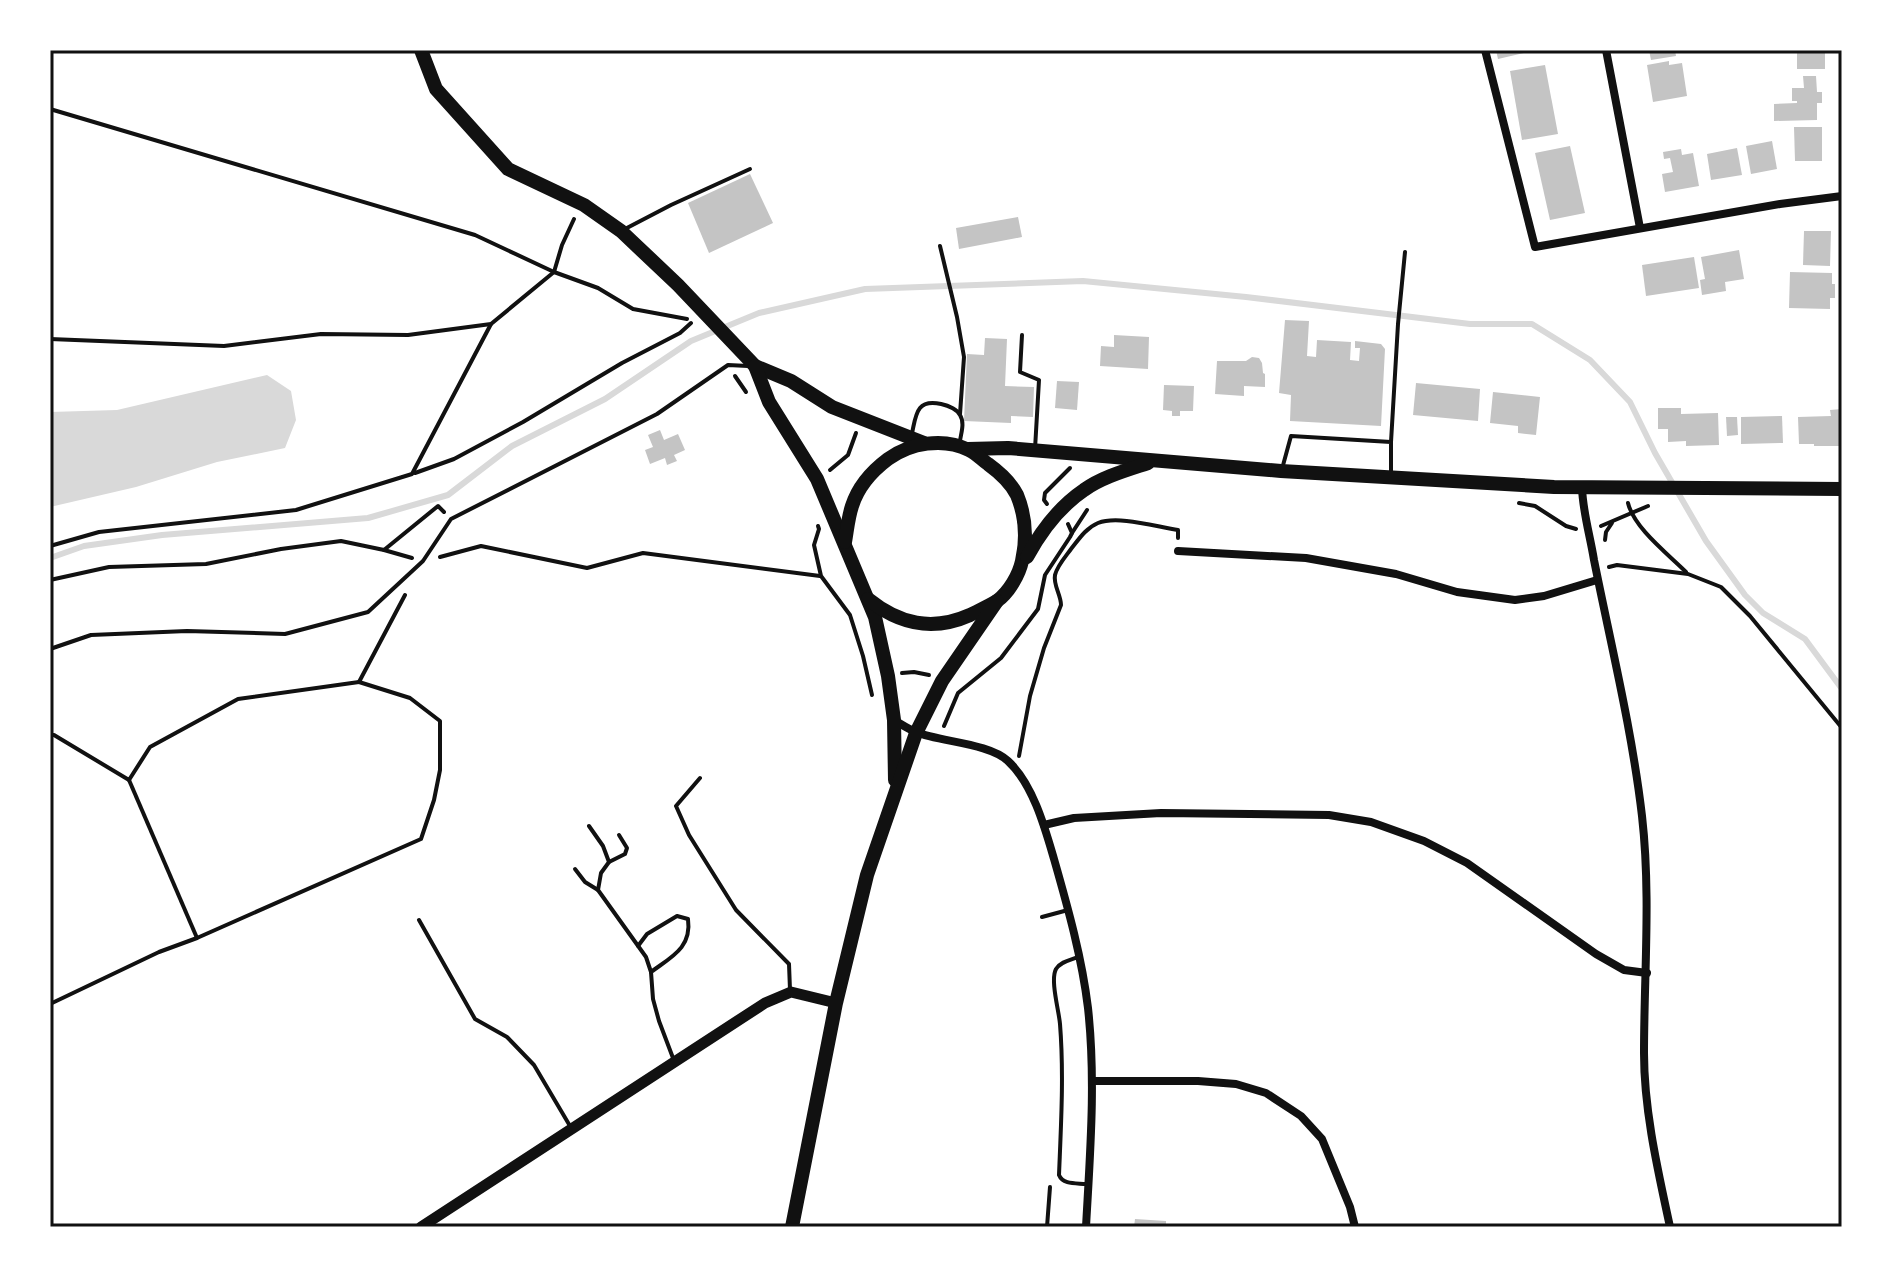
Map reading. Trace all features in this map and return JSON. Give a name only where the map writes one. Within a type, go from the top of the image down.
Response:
[{"type":"main road","points":[[421,50],[436,89],[508,169],[583,204],[621,231],[678,285],[755,366],[791,381],[832,407],[917,440],[963,448],[1008,448],[1390,478],[1582,488],[1842,489]]},
{"type":"main road","points":[[755,366],[769,402],[817,479],[875,617],[894,720],[896,790]]},
{"type":"main road","points":[[845,542],[852,506],[865,480],[883,463],[917,440]]},
{"type":"main road","points":[[963,448],[999,472],[1016,494],[1025,525],[1020,572]]},
{"type":"main road","points":[[792,1227],[836,1003],[867,875],[916,733],[942,681],[1020,572],[1040,532],[1085,489],[1153,461]]},
{"type":"main road","points":[[868,599],[885,613],[924,624],[953,621],[997,601]]},
{"type":"street","points":[[1485,50],[1535,247],[1842,196]]},
{"type":"street","points":[[1606,50],[1640,228]]},
{"type":"street","points":[[1582,488],[1583,508],[1618,673],[1642,816],[1647,866],[1644,1056],[1650,1116],[1670,1227]]},
{"type":"street","points":[[1178,551],[1306,558],[1396,574],[1457,592],[1515,600],[1544,596],[1597,580]]},
{"type":"street","points":[[894,720],[916,733],[974,746],[1005,758],[1017,770],[1044,825],[1068,910],[1088,1007],[1093,1081],[1086,1227]]},
{"type":"street","points":[[1044,825],[1074,818],[1161,813],[1329,815],[1371,822],[1424,841],[1467,863],[1596,954],[1624,970],[1647,973]]},
{"type":"street","points":[[421,1227],[765,1003],[791,992],[836,1003]]},
{"type":"street","points":[[1093,1081],[1198,1081],[1236,1084],[1266,1093],[1301,1116],[1322,1139],[1355,1227]]},
{"type":"lane","points":[[621,231],[750,169]]},
{"type":"lane","points":[[940,246],[964,357],[960,414],[963,448]]},
{"type":"lane","points":[[1390,478],[1405,252]]},
{"type":"lane","points":[[1022,335],[1020,372],[1039,380],[1035,451]]},
{"type":"lane","points":[[50,649],[91,635],[187,631],[285,634],[368,612],[423,561],[451,519],[657,414],[728,365],[755,366]]},
{"type":"lane","points":[[917,440],[917,412],[922,405],[929,402],[954,408],[960,414]]},
{"type":"lane","points":[[1281,471],[1291,436],[1391,442]]},
{"type":"lane","points":[[700,778],[676,806],[689,835],[736,910],[789,964],[791,992]]},
{"type":"lane","points":[[589,826],[603,846],[609,862]]},
{"type":"lane","points":[[598,890],[601,873],[609,862],[625,854],[627,848],[619,835]]},
{"type":"lane","points":[[575,869],[585,882],[598,890],[646,957],[651,972],[653,999],[674,1060]]},
{"type":"lane","points":[[1042,917],[1068,910]]},
{"type":"lane","points":[[638,946],[647,934],[677,916],[688,919],[689,930],[683,948],[651,972]]},
{"type":"lane","points":[[419,920],[475,1019],[507,1037],[534,1065],[571,1129]]},
{"type":"lane","points":[[1079,957],[1061,963],[1054,977],[1062,1067],[1059,1175],[1066,1183],[1089,1184]]},
{"type":"path","points":[[50,109],[475,235],[554,272],[598,288],[633,309],[694,321],[680,333],[454,459],[412,474],[296,510],[99,532],[50,546]]},
{"type":"path","points":[[412,474],[491,324],[554,272],[562,245],[583,204]]},
{"type":"path","points":[[50,339],[224,346],[321,334],[408,335],[491,324]]},
{"type":"path","points":[[728,365],[750,398]]},
{"type":"path","points":[[817,479],[844,459],[861,419]]},
{"type":"path","points":[[1072,533],[1068,524],[1045,502],[1045,493],[1072,465],[1073,455]]},
{"type":"path","points":[[1627,488],[1630,513],[1688,574]]},
{"type":"path","points":[[939,737],[958,693],[1001,658],[1038,609],[1045,575],[1086,511],[1095,505]]},
{"type":"path","points":[[384,550],[438,506],[451,519]]},
{"type":"path","points":[[1597,527],[1645,506]]},
{"type":"path","points":[[814,515],[819,529],[814,545],[821,576],[850,615],[875,708]]},
{"type":"path","points":[[1017,770],[1030,696],[1061,605],[1054,583],[1055,572],[1065,557],[1090,527],[1116,520],[1178,530],[1178,551]]},
{"type":"path","points":[[50,580],[109,567],[206,564],[341,541],[423,561],[481,546],[587,568],[643,553],[821,576]]},
{"type":"path","points":[[1059,553],[1065,557]]},
{"type":"path","points":[[1617,565],[1688,574],[1721,587],[1750,616],[1842,728]]},
{"type":"path","points":[[359,682],[409,588]]},
{"type":"path","points":[[898,673],[930,675]]},
{"type":"path","points":[[50,1004],[159,952],[421,839],[440,770],[440,721],[410,698],[359,682],[238,699],[150,747],[129,780]]},
{"type":"path","points":[[50,735],[129,780],[197,938]]},
{"type":"path","points":[[1047,1227],[1050,1187]]},
{"type":"shaded area","points":[[267,375],[291,391],[296,420],[285,448],[217,462],[136,487],[50,507],[50,412],[117,410]]},
{"type":"building","points":[[1496,50],[1533,50],[1533,51],[1498,59]]},
{"type":"building","points":[[1649,50],[1675,50],[1676,56],[1651,60]]},
{"type":"building","points":[[1797,50],[1825,50],[1825,69],[1797,69]]},
{"type":"building","points":[[1669,61],[1669,65],[1682,63],[1687,96],[1653,102],[1647,65]]},
{"type":"building","points":[[1545,65],[1558,134],[1522,140],[1510,71]]},
{"type":"building","points":[[1803,76],[1816,76],[1817,92],[1822,92],[1822,103],[1817,103],[1817,120],[1774,121],[1774,104],[1797,103],[1792,101],[1792,88],[1804,88]]},
{"type":"building","points":[[1794,127],[1822,127],[1822,161],[1795,161]]},
{"type":"building","points":[[1772,141],[1777,169],[1751,174],[1746,146]]},
{"type":"building","points":[[1570,146],[1585,213],[1550,220],[1535,153]]},
{"type":"building","points":[[1737,148],[1742,175],[1711,180],[1707,154]]},
{"type":"building","points":[[1681,149],[1682,155],[1693,153],[1699,186],[1665,192],[1662,174],[1673,172],[1670,158],[1664,159],[1663,152]]},
{"type":"building","points":[[750,174],[773,223],[709,253],[688,203]]},
{"type":"building","points":[[1018,217],[1022,237],[959,249],[956,228]]},
{"type":"building","points":[[1804,231],[1831,231],[1830,266],[1803,265]]},
{"type":"building","points":[[1739,250],[1744,279],[1725,282],[1726,291],[1702,295],[1700,280],[1705,279],[1701,257]]},
{"type":"building","points":[[1694,257],[1699,288],[1646,296],[1642,265]]},
{"type":"building","points":[[1790,272],[1832,273],[1835,298],[1830,298],[1830,309],[1789,308]]},
{"type":"building","points":[[1285,320],[1309,321],[1307,356],[1316,357],[1317,340],[1351,342],[1350,360],[1359,361],[1360,348],[1355,348],[1355,341],[1381,344],[1385,349],[1381,426],[1290,421],[1291,395],[1279,393]]},
{"type":"building","points":[[1114,335],[1149,337],[1148,369],[1100,366],[1101,346],[1114,347]]},
{"type":"building","points":[[985,338],[1007,339],[1005,386],[1034,387],[1033,417],[1011,416],[1011,423],[964,421],[967,354],[984,355]]},
{"type":"building","points":[[1252,357],[1259,358],[1262,363],[1265,387],[1244,386],[1244,396],[1215,394],[1217,361],[1246,361]]},
{"type":"building","points":[[1057,381],[1079,382],[1077,410],[1055,408]]},
{"type":"building","points":[[1416,383],[1480,389],[1478,421],[1413,415]]},
{"type":"building","points":[[1164,385],[1194,386],[1193,411],[1180,411],[1180,416],[1172,416],[1172,411],[1163,410]]},
{"type":"building","points":[[1493,392],[1540,397],[1536,435],[1518,433],[1518,426],[1490,423]]},
{"type":"building","points":[[1658,408],[1681,408],[1681,414],[1718,413],[1719,445],[1686,446],[1686,441],[1668,442],[1668,429],[1658,429]]},
{"type":"building","points":[[1842,409],[1842,446],[1799,444],[1798,417],[1831,416],[1830,410]]},
{"type":"building","points":[[1782,416],[1783,443],[1741,444],[1741,417]]},
{"type":"building","points":[[1726,417],[1737,417],[1738,435],[1727,436]]},
{"type":"building","points":[[660,430],[664,440],[678,434],[685,450],[674,455],[677,461],[667,465],[665,458],[650,464],[645,450],[653,447],[648,435]]},
{"type":"building","points":[[1135,1219],[1166,1221],[1166,1227],[1134,1227]]},
{"type":"waterway","points":[[50,558],[84,546],[162,535],[368,518],[448,495],[512,446],[605,399],[691,341],[759,313],[865,289],[1083,281],[1470,324],[1532,324],[1590,360],[1630,402],[1655,453],[1706,541],[1745,595],[1763,613],[1805,639],[1842,689]]}]
